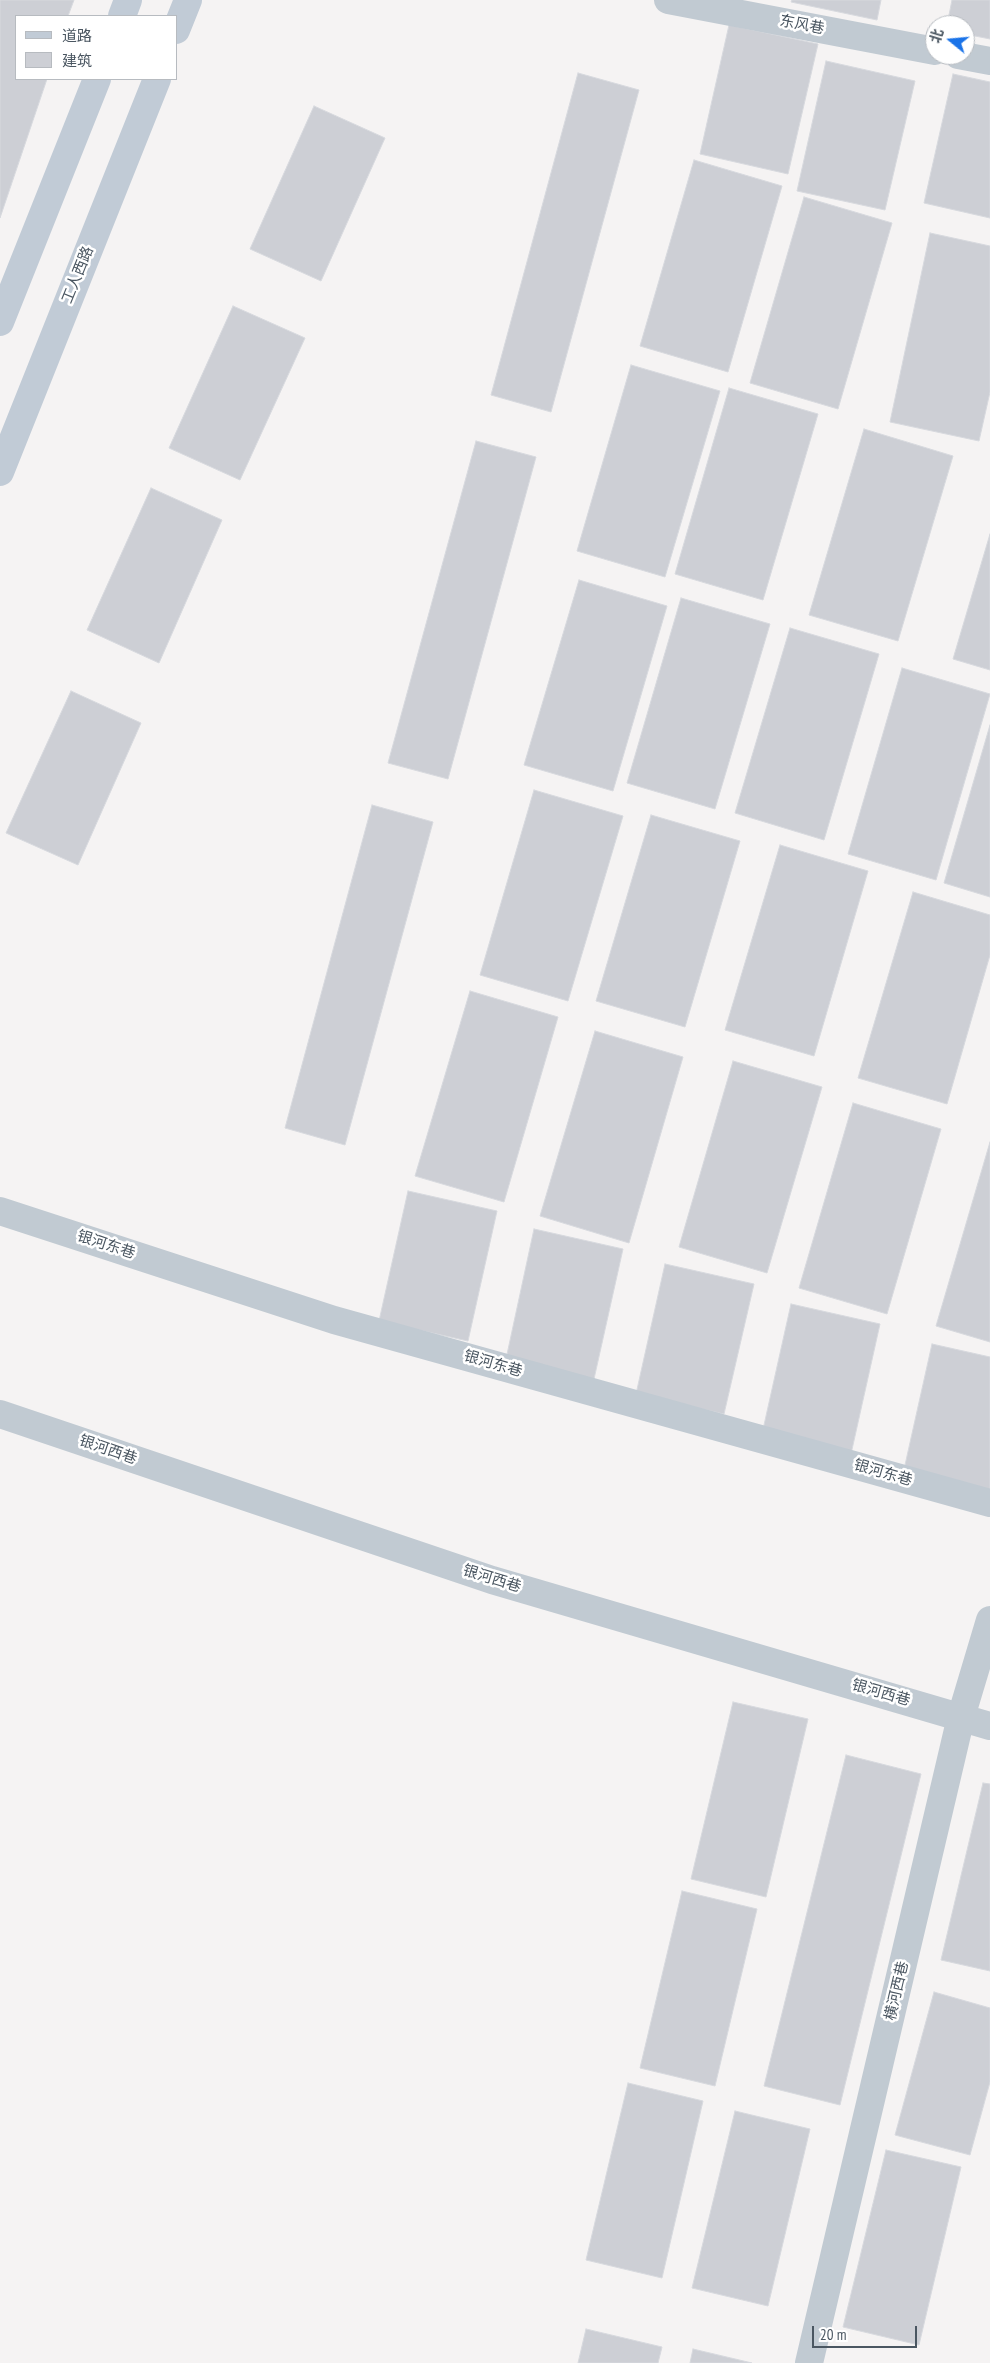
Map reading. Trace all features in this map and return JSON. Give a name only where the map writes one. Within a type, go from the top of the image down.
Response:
[{"type":"main road","points":[[122,15],[128,0]]},
{"type":"main road","points":[[178,25],[188,0]]},
{"type":"main road","points":[[0,322],[97,80]]},
{"type":"main road","name":"工人西路","points":[[0,472],[157,80]]},
{"type":"street","name":"东风巷","points":[[668,0],[925,49]]},
{"type":"street","points":[[975,58],[990,61]]},
{"type":"street","name":"银河东巷","points":[[0,1210],[334,1320],[990,1503]]},
{"type":"street","name":"银河西巷","points":[[0,1414],[492,1580],[990,1726]]},
{"type":"street","name":"横河西巷","points":[[809,2363],[962,1717],[990,1620]]},
{"type":"building","points":[[0,0],[74,0],[68,15],[15,15],[15,80],[47,80],[0,218]]},
{"type":"building","points":[[792,0],[881,0],[877,20],[791,2]]},
{"type":"building","points":[[952,0],[990,0],[990,39],[975,36],[975,15],[949,15]]},
{"type":"building","points":[[729,25],[818,44],[788,174],[700,154]]},
{"type":"building","points":[[826,61],[915,81],[885,210],[797,191]]},
{"type":"building","points":[[578,73],[639,90],[551,412],[491,395]]},
{"type":"building","points":[[953,74],[990,82],[990,218],[924,203]]},
{"type":"building","points":[[314,106],[385,138],[321,281],[250,249]]},
{"type":"building","points":[[694,160],[782,186],[728,372],[640,346]]},
{"type":"building","points":[[804,197],[892,223],[838,409],[750,383]]},
{"type":"building","points":[[930,233],[990,246],[990,392],[979,441],[890,422]]},
{"type":"building","points":[[233,306],[305,338],[240,480],[169,448]]},
{"type":"building","points":[[631,365],[720,391],[665,577],[577,551]]},
{"type":"building","points":[[729,388],[818,414],[763,600],[675,574]]},
{"type":"building","points":[[864,429],[953,456],[898,641],[809,615]]},
{"type":"building","points":[[476,441],[536,457],[448,779],[388,763]]},
{"type":"building","points":[[151,488],[222,520],[159,663],[87,630]]},
{"type":"building","points":[[990,534],[990,670],[953,659]]},
{"type":"building","points":[[579,580],[667,606],[613,791],[524,765]]},
{"type":"building","points":[[681,598],[770,624],[715,809],[627,783]]},
{"type":"building","points":[[790,628],[879,654],[824,840],[735,813]]},
{"type":"building","points":[[902,668],[990,694],[936,880],[848,854]]},
{"type":"building","points":[[71,691],[141,723],[78,865],[6,833]]},
{"type":"building","points":[[990,725],[990,897],[944,883]]},
{"type":"building","points":[[534,790],[623,816],[568,1001],[480,975]]},
{"type":"building","points":[[372,805],[433,822],[345,1145],[285,1128]]},
{"type":"building","points":[[651,815],[740,841],[685,1027],[596,1001]]},
{"type":"building","points":[[780,845],[868,871],[814,1056],[725,1030]]},
{"type":"building","points":[[913,892],[990,915],[990,955],[947,1104],[858,1078]]},
{"type":"building","points":[[470,991],[558,1017],[504,1202],[415,1176]]},
{"type":"building","points":[[595,1031],[683,1057],[629,1243],[540,1216]]},
{"type":"building","points":[[733,1061],[822,1087],[767,1273],[679,1247]]},
{"type":"building","points":[[853,1103],[941,1129],[887,1314],[799,1288]]},
{"type":"building","points":[[990,1142],[990,1342],[936,1326]]},
{"type":"building","points":[[408,1191],[497,1211],[468,1341],[379,1321]]},
{"type":"building","points":[[534,1229],[623,1249],[594,1379],[506,1359]]},
{"type":"building","points":[[665,1264],[754,1284],[724,1414],[636,1394]]},
{"type":"building","points":[[791,1304],[880,1324],[851,1454],[762,1434]]},
{"type":"building","points":[[932,1344],[990,1357],[990,1494],[903,1474]]},
{"type":"building","points":[[733,1702],[808,1719],[766,1897],[691,1879]]},
{"type":"building","points":[[846,1755],[921,1774],[840,2105],[764,2086]]},
{"type":"building","points":[[983,1783],[990,1784],[990,1971],[941,1960]]},
{"type":"building","points":[[682,1891],[757,1909],[715,2086],[640,2068]]},
{"type":"building","points":[[934,1992],[990,2008],[990,2082],[970,2155],[895,2135]]},
{"type":"building","points":[[628,2083],[703,2101],[662,2278],[586,2260]]},
{"type":"building","points":[[735,2111],[810,2129],[768,2306],[692,2288]]},
{"type":"building","points":[[886,2150],[961,2167],[919,2345],[843,2327]]},
{"type":"building","points":[[586,2329],[662,2347],[658,2363],[578,2363]]},
{"type":"building","points":[[693,2349],[752,2363],[690,2363]]}]
